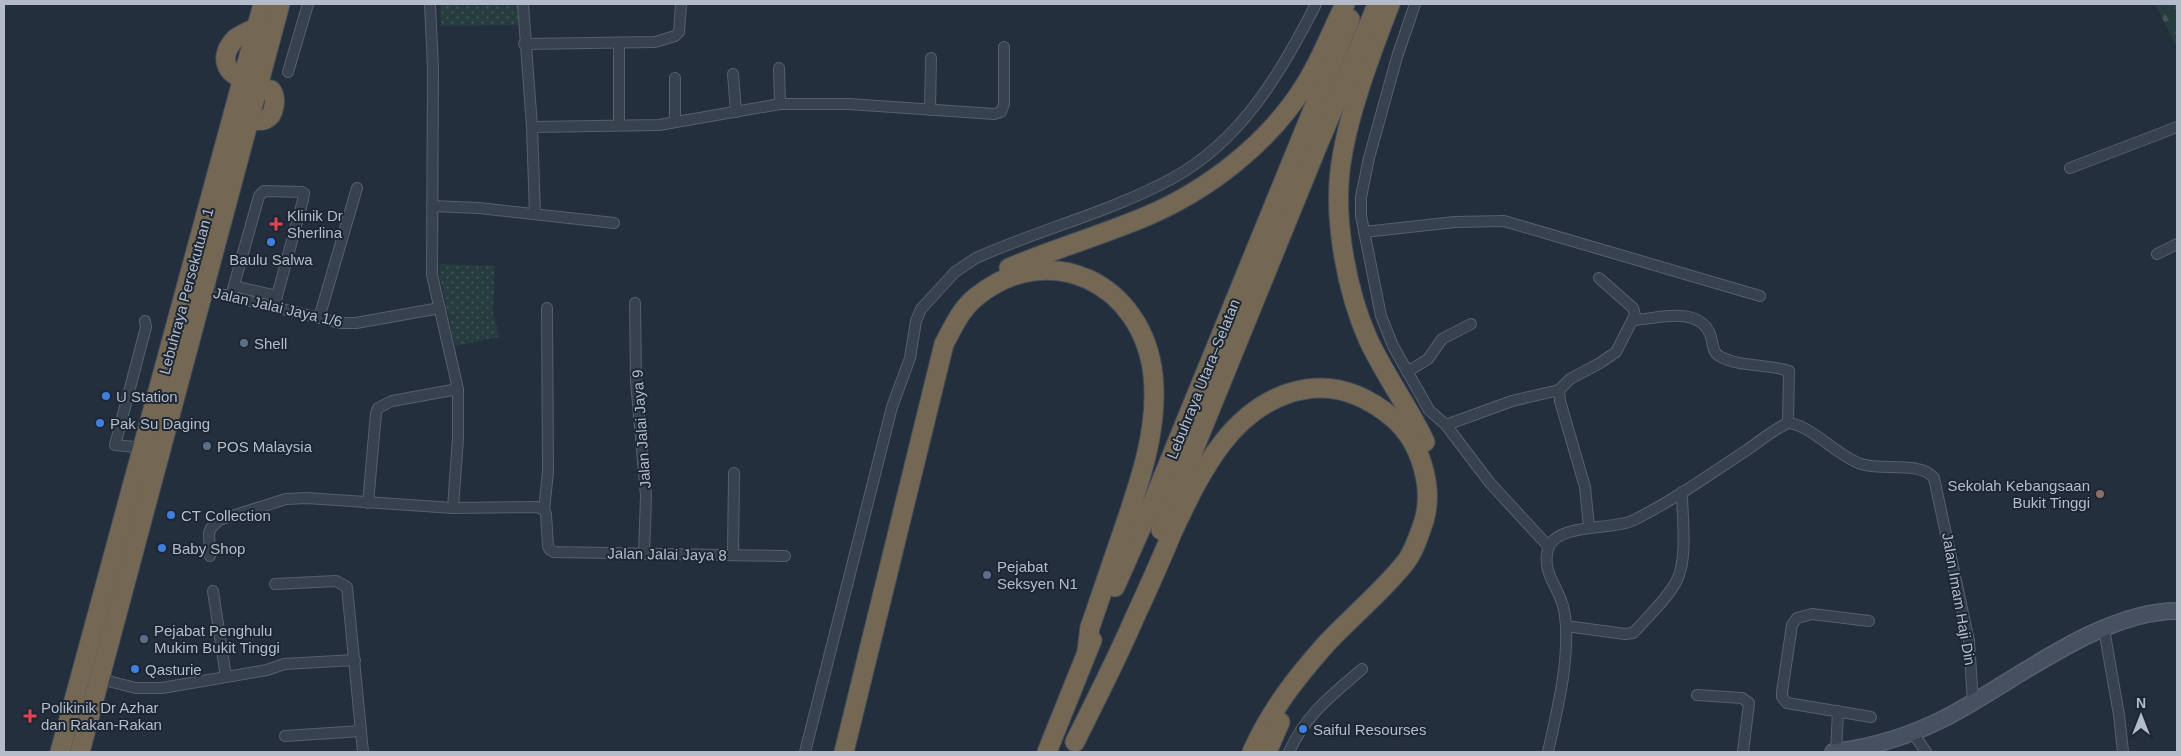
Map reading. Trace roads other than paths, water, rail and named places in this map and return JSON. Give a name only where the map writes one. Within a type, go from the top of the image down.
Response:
[{"type":"highway","points":[[250,84],[236,77],[228,69],[227,55],[231,44],[238,36],[256,28],[263,4]]},
{"type":"highway","name":"Lebuhraya Persekutuan 1","points":[[60,752],[144,448],[250,84],[280,4]]},
{"type":"highway","points":[[832,752],[924,376],[934,343],[948,317],[965,294],[994,274],[1146,216],[1181,199],[1213,180],[1254,146],[1285,113],[1305,85],[1345,4]]},
{"type":"highway","name":"Lebuhraya Utara–Selatan","points":[[1047,752],[1087,650],[1154,499],[1357,4]]},
{"type":"highway","name":"Lebuhraya Utara–Selatan","points":[[1072,747],[1298,192],[1378,4]]},
{"type":"highway","points":[[1266,752],[1277,727],[1291,703],[1333,651],[1415,563],[1430,536],[1435,522],[1436,476],[1430,453],[1367,337],[1353,294],[1346,264],[1339,200],[1340,171],[1346,142],[1362,84],[1390,4]]},
{"type":"highway","name":"Lebuhraya Persekutuan 1","points":[[80,752],[249,120],[250,84]]},
{"type":"highway","points":[[844,752],[944,344],[966,307],[977,297],[1016,275],[1035,271],[1059,271],[1080,275],[1113,293],[1136,319],[1144,336],[1153,376],[1151,421],[1142,474],[1090,627],[1087,650]]},
{"type":"highway","points":[[1072,747],[1122,647],[1184,508],[1209,461],[1227,436],[1256,409],[1290,393],[1314,388],[1355,393],[1377,404],[1400,424],[1410,438],[1424,471],[1425,517],[1405,563],[1326,644],[1282,698],[1265,723],[1252,752]]},
{"type":"street","points":[[288,72],[308,4]]},
{"type":"street","points":[[430,4],[433,85],[432,275],[458,390],[458,438],[452,508]]},
{"type":"street","points":[[522,4],[532,127],[535,214]]},
{"type":"street","points":[[524,44],[655,42],[675,36],[681,28],[681,4]]},
{"type":"street","points":[[805,752],[892,407],[910,358],[916,321],[921,309],[955,272],[976,258],[1174,178],[1202,158],[1237,126],[1259,102],[1295,44],[1316,4]]},
{"type":"street","points":[[1415,4],[1397,57],[1369,158],[1361,202],[1364,232],[1381,316],[1393,346],[1429,410],[1446,425],[1490,483],[1549,547]]},
{"type":"street","points":[[619,43],[619,125]]},
{"type":"street","points":[[532,127],[675,122],[780,104],[841,103],[987,115],[1001,112],[1004,104],[1004,47]]},
{"type":"street","points":[[930,110],[931,58]]},
{"type":"street","points":[[779,68],[780,104]]},
{"type":"street","points":[[733,74],[736,112]]},
{"type":"street","points":[[675,78],[675,122]]},
{"type":"street","points":[[2070,168],[2177,128]]},
{"type":"street","points":[[319,318],[357,188]]},
{"type":"street","points":[[231,296],[259,196],[264,191],[304,193],[277,302],[234,286]]},
{"type":"street","points":[[432,206],[479,208],[614,223]]},
{"type":"street","points":[[1364,232],[1455,222],[1504,221],[1760,296]]},
{"type":"street","points":[[2157,254],[2177,244]]},
{"type":"street","points":[[1446,425],[1512,401],[1558,390],[1570,379],[1600,364],[1616,352],[1634,320],[1635,312],[1633,308],[1599,278]]},
{"type":"street","name":"Jalan Jalai Jaya 1/6","points":[[204,290],[231,296],[277,302],[319,318],[340,323],[356,323],[440,308]]},
{"type":"street","name":"Jalan Jalai Jaya 9","points":[[635,303],[636,381],[646,496],[644,554]]},
{"type":"street","points":[[210,556],[211,528],[219,520],[232,514],[272,502],[296,498],[452,508],[537,506],[544,510],[548,472],[547,308]]},
{"type":"street","points":[[1548,752],[1566,663],[1566,626],[1562,603],[1548,573],[1547,556],[1549,547],[1562,536],[1588,527],[1623,525],[1682,492],[1788,423],[1788,371],[1759,364],[1736,362],[1720,357],[1714,351],[1707,329],[1688,316],[1634,320]]},
{"type":"street","points":[[144,448],[115,445],[146,328],[145,321]]},
{"type":"street","points":[[1407,372],[1428,359],[1442,340],[1471,324]]},
{"type":"street","points":[[368,502],[378,408],[392,401],[458,390]]},
{"type":"street","points":[[1558,390],[1585,487],[1588,527]]},
{"type":"street","name":"Jalan Imam Haji Din","points":[[1788,423],[1798,425],[1840,454],[1862,464],[1922,470],[1927,471],[1934,478],[1969,641],[1973,703]]},
{"type":"street","points":[[734,473],[734,555]]},
{"type":"street","points":[[1566,626],[1625,634],[1633,633],[1638,628],[1674,586],[1680,573],[1683,534],[1682,492]]},
{"type":"street","name":"Jalan Jalai Jaya 8","points":[[544,510],[547,518],[547,542],[550,550],[565,553],[785,556]]},
{"type":"street","points":[[275,584],[336,581],[344,584],[348,592],[363,752]]},
{"type":"street","points":[[213,591],[226,677]]},
{"type":"street","points":[[1838,711],[1834,752],[1880,745],[1944,719],[2072,645],[2104,629],[2148,613],[2177,611]]},
{"type":"street","points":[[1869,621],[1806,614],[1797,618],[1792,625],[1782,696],[1788,703],[1870,717]]},
{"type":"street","points":[[2104,629],[2119,715],[2123,752]]},
{"type":"street","points":[[100,679],[136,688],[162,688],[267,670],[284,664],[355,660]]},
{"type":"street","points":[[1289,752],[1304,724],[1313,713],[1362,669]]},
{"type":"street","points":[[1696,696],[1742,698],[1749,703],[1743,752]]},
{"type":"street","points":[[285,736],[361,731]]},
{"type":"street","points":[[1913,732],[1926,752]]},
{"type":"place","name":"Klinik Dr Sherlina","points":[[276,224]]},
{"type":"place","name":"Baulu Salwa","points":[[271,242]]},
{"type":"place","name":"Shell","points":[[244,343]]},
{"type":"place","name":"U Station","points":[[106,396]]},
{"type":"place","name":"Pak Su Daging","points":[[100,423]]},
{"type":"place","name":"POS Malaysia","points":[[207,446]]},
{"type":"place","name":"Sekolah Kebangsaan Bukit Tinggi","points":[[2100,494]]},
{"type":"place","name":"CT Collection","points":[[171,515]]},
{"type":"place","name":"Baby Shop","points":[[162,548]]},
{"type":"place","name":"Pejabat Seksyen N1","points":[[987,575]]},
{"type":"place","name":"Pejabat Penghulu Mukim Bukit Tinggi","points":[[144,639]]},
{"type":"place","name":"Qasturie","points":[[135,669]]},
{"type":"place","name":"Polikinik Dr Azhar dan Rakan-Rakan","points":[[30,716]]},
{"type":"place","name":"Saiful Resourses","points":[[1303,729]]}]
